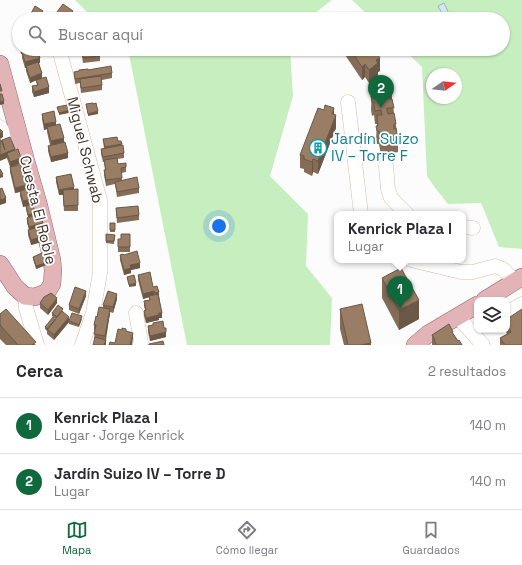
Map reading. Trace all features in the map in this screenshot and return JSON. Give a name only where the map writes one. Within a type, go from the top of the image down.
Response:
[{"type":"main road","name":"Cuesta El Roble","points":[[0,64],[39,206],[52,260],[52,284],[47,292],[35,297],[25,296]]},
{"type":"main road","points":[[0,264],[15,287],[25,296]]},
{"type":"main road","points":[[490,297],[519,279]]},
{"type":"main road","points":[[415,345],[428,334],[474,307]]},
{"type":"street","name":"Miguel Schwab","points":[[61,56],[100,200],[100,273],[93,313],[82,345]]},
{"type":"street","points":[[348,102],[361,211]]},
{"type":"street","points":[[0,127],[26,161]]},
{"type":"street","points":[[386,166],[388,189],[391,198],[404,211]]},
{"type":"street","points":[[421,263],[461,272],[473,272],[495,266],[519,279]]},
{"type":"street","points":[[25,296],[26,308],[37,345]]},
{"type":"street","points":[[510,304],[522,297]]},
{"type":"street","points":[[510,311],[522,304]]},
{"type":"street","points":[[136,313],[141,342],[140,345]]},
{"type":"street","points":[[458,317],[483,345]]},
{"type":"green space","points":[[75,0],[332,0],[316,12],[87,12]]},
{"type":"green space","points":[[352,0],[522,0],[522,249],[499,247],[481,203],[448,204],[427,176],[422,67],[410,56],[510,56],[510,12],[365,12]]},
{"type":"green space","points":[[129,56],[290,56],[293,96],[270,176],[308,214],[306,266],[332,298],[330,345],[187,345]]},
{"type":"water","points":[[444,3],[448,12],[441,12],[438,6]]},
{"type":"building","points":[[63,4],[73,11],[72,12],[57,12]]},
{"type":"building","points":[[35,6],[43,11],[42,12],[32,12]]},
{"type":"building","points":[[23,56],[39,56],[40,58],[25,62]]},
{"type":"building","points":[[83,56],[100,56],[83,58]]},
{"type":"building","points":[[355,56],[379,56],[380,58],[376,60],[378,63],[369,70],[365,64],[362,67]]},
{"type":"building","points":[[38,62],[42,73],[30,78],[26,66]]},
{"type":"building","points":[[111,66],[112,73],[75,79],[74,72],[79,70]]},
{"type":"building","points":[[101,76],[102,85],[81,88],[80,79]]},
{"type":"building","points":[[46,77],[49,87],[34,92],[32,86],[38,85],[36,80]]},
{"type":"building","points":[[388,78],[392,94],[389,94],[390,99],[392,99],[394,108],[387,108],[387,111],[388,114],[394,113],[396,124],[394,124],[394,129],[396,128],[398,139],[387,143],[386,141],[381,142],[379,131],[377,131],[377,115],[382,115],[381,110],[375,111],[374,102],[372,102],[371,96],[374,96],[372,84],[376,84],[375,80]]},
{"type":"building","points":[[0,94],[2,94],[4,101],[0,102]]},
{"type":"building","points":[[96,103],[98,111],[88,114],[86,104]]},
{"type":"building","points":[[67,105],[69,110],[59,113],[57,107]]},
{"type":"building","points":[[325,105],[334,108],[332,114],[336,115],[318,161],[313,159],[312,162],[304,159],[304,156],[300,155],[318,108],[324,110]]},
{"type":"building","points":[[54,111],[56,122],[44,124],[42,114]]},
{"type":"building","points":[[60,124],[64,138],[51,141],[47,127]]},
{"type":"building","points":[[10,137],[15,149],[0,155],[0,140],[5,150],[2,140]]},
{"type":"building","points":[[117,137],[118,141],[121,141],[122,144],[105,147],[103,139]]},
{"type":"building","points":[[65,142],[68,153],[51,157],[48,146]]},
{"type":"building","points":[[123,145],[124,153],[103,157],[101,149]]},
{"type":"building","points":[[18,149],[21,158],[10,162],[7,153]]},
{"type":"building","points":[[117,158],[118,164],[126,163],[126,167],[121,168],[122,178],[106,180],[104,160]]},
{"type":"building","points":[[22,164],[27,185],[15,188],[10,167]]},
{"type":"building","points":[[0,169],[3,174],[0,176]]},
{"type":"building","points":[[71,174],[74,187],[59,190],[56,177]]},
{"type":"building","points":[[137,177],[139,188],[117,192],[115,182]]},
{"type":"building","points":[[2,188],[6,198],[0,200],[0,189]]},
{"type":"building","points":[[30,188],[33,199],[23,201],[20,191]]},
{"type":"building","points":[[78,189],[78,205],[64,206],[63,190]]},
{"type":"building","points":[[33,204],[35,213],[28,215],[26,206]]},
{"type":"building","points":[[138,206],[139,215],[117,218],[116,208]]},
{"type":"building","points":[[40,214],[43,223],[29,227],[27,218]]},
{"type":"building","points":[[110,223],[115,223],[115,230],[110,230]]},
{"type":"building","points":[[43,226],[45,236],[31,240],[28,230]]},
{"type":"building","points":[[106,234],[115,235],[114,241],[106,241]]},
{"type":"building","points":[[121,234],[130,234],[130,247],[118,247],[118,239],[121,239]]},
{"type":"building","points":[[137,251],[140,263],[130,265],[131,268],[124,270],[120,255]]},
{"type":"building","points":[[42,253],[46,263],[36,266],[33,257]]},
{"type":"building","points":[[401,268],[419,300],[399,310],[382,278]]},
{"type":"building","points":[[150,272],[153,287],[157,286],[159,292],[155,293],[154,291],[143,294],[138,275]]},
{"type":"building","points":[[134,275],[136,283],[129,285],[127,277]]},
{"type":"building","points":[[75,287],[86,291],[79,309],[69,305]]},
{"type":"building","points":[[108,291],[117,294],[113,307],[103,305]]},
{"type":"building","points":[[51,293],[57,298],[48,310],[40,303],[44,297]]},
{"type":"building","points":[[158,294],[162,313],[146,318],[144,301],[150,300],[149,296]]},
{"type":"building","points":[[362,304],[371,343],[348,345],[340,309]]},
{"type":"building","points":[[58,305],[63,309],[57,317],[52,313]]},
{"type":"building","points":[[99,307],[110,309],[105,336],[94,334],[96,325],[94,325]]},
{"type":"building","points":[[6,309],[36,342],[32,345],[18,345],[0,325],[0,314]]},
{"type":"building","points":[[522,309],[522,345],[505,345],[500,338],[511,332],[510,317]]},
{"type":"building","points":[[62,311],[69,317],[54,335],[47,329]]},
{"type":"building","points":[[72,313],[82,316],[79,325],[69,321]]},
{"type":"building","points":[[53,317],[55,320],[48,329],[45,327]]},
{"type":"building","points":[[163,321],[166,332],[150,336],[148,326],[153,325],[153,323]]},
{"type":"building","points":[[449,324],[452,332],[462,345],[437,345],[434,341],[435,340],[432,335]]},
{"type":"building","points":[[122,328],[133,333],[130,345],[109,345],[110,342],[115,343],[118,329],[122,330]]},
{"type":"building","points":[[95,337],[106,340],[104,345],[93,345]]},
{"type":"building","points":[[163,341],[164,345],[149,345],[149,344]]},
{"type":"place","name":"Jardín Suizo IV – Torre D","points":[[381,108]]},
{"type":"place","name":"Jardín Suizo IV – Torre F","points":[[318,148]]},
{"type":"place","name":"Kenrick Plaza I","points":[[400,309]]}]
